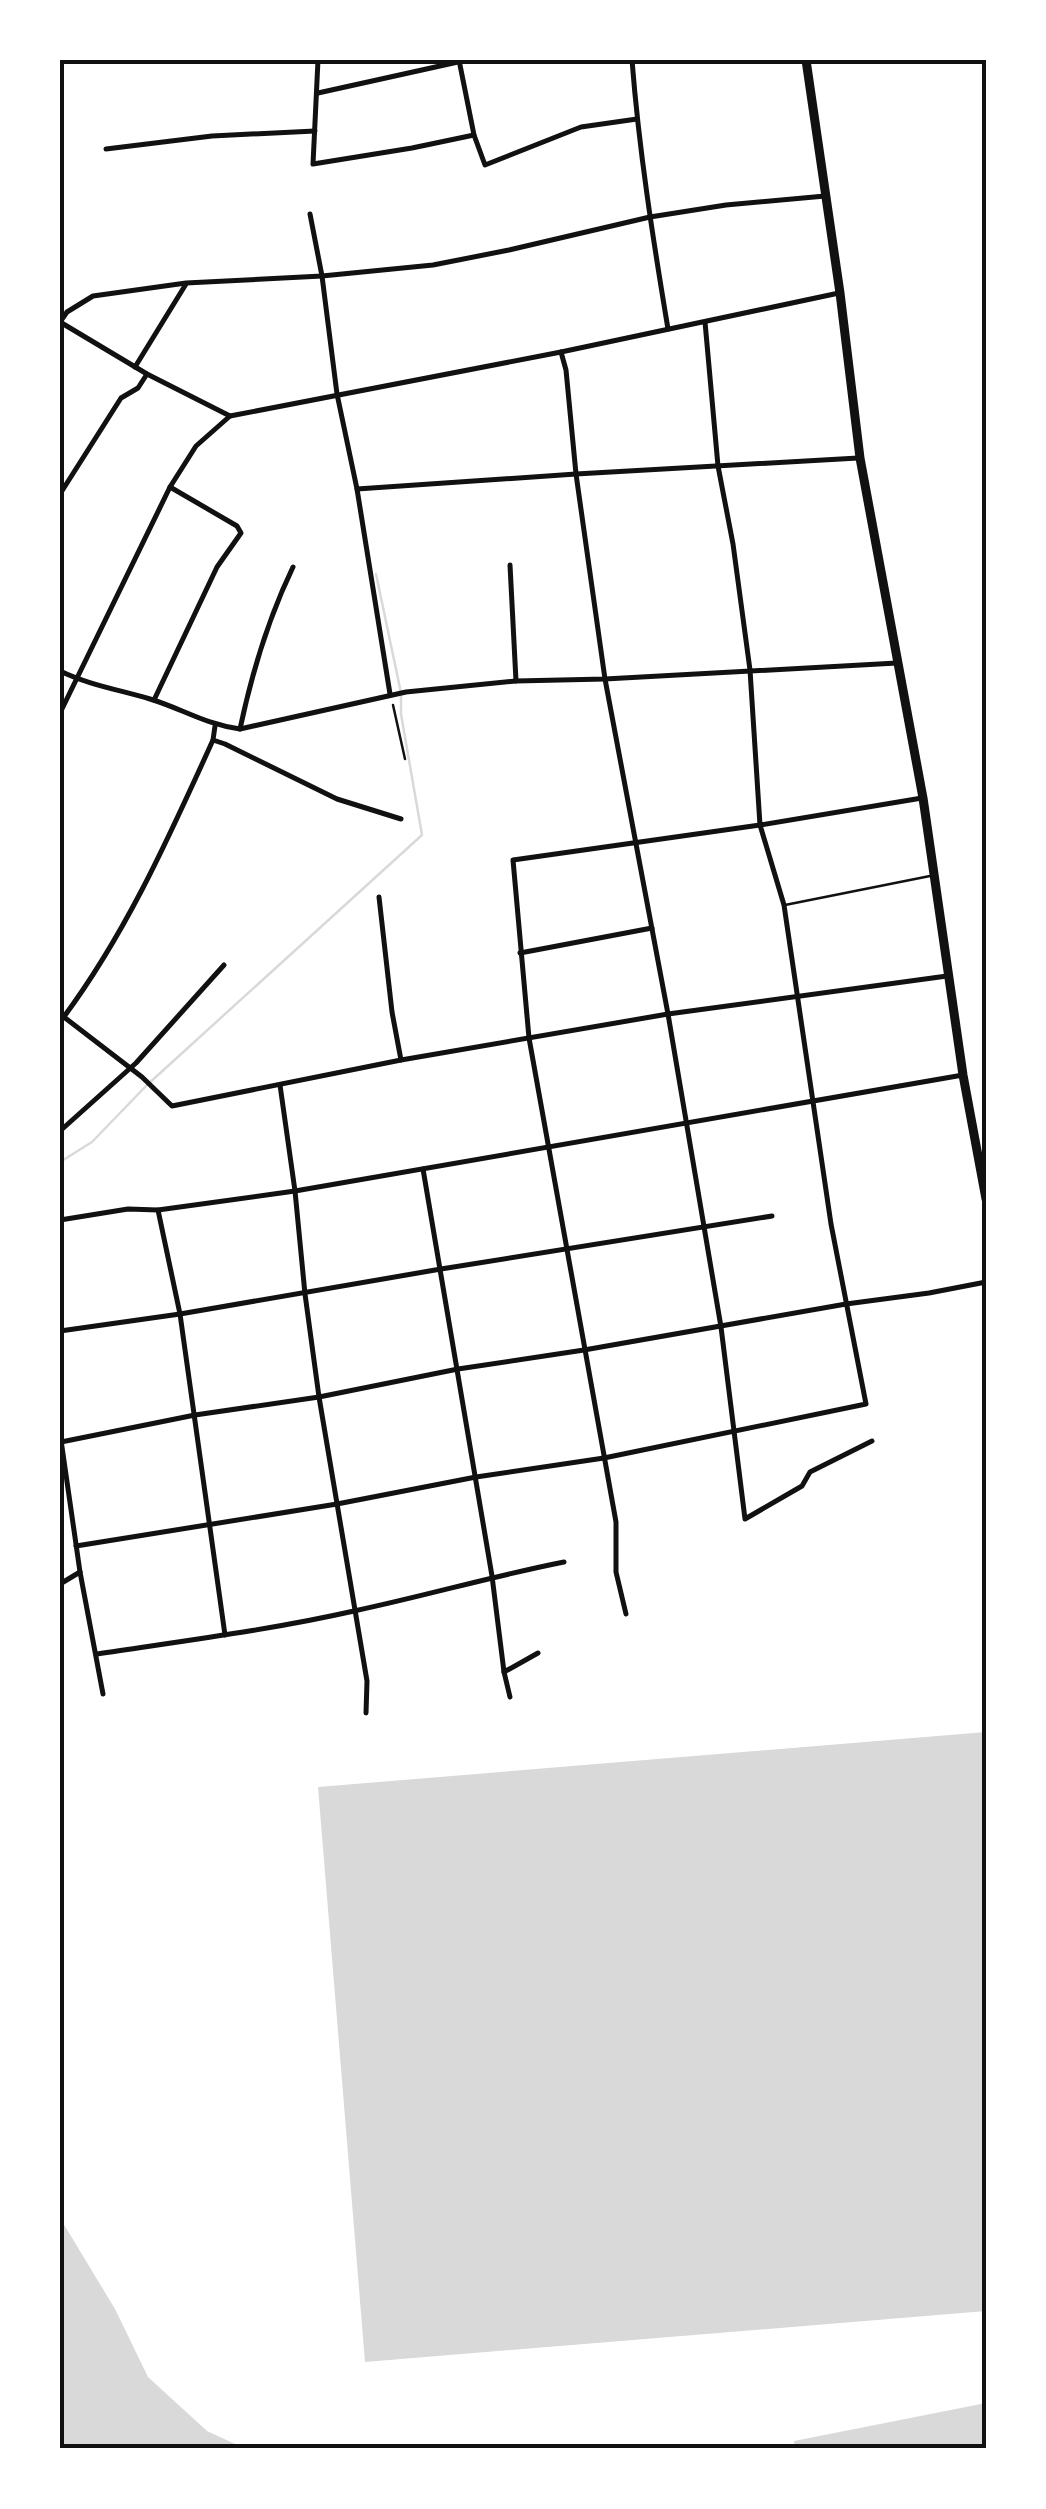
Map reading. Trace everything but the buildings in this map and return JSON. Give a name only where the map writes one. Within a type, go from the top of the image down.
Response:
[{"type":"main road","points":[[806,60],[860,458],[923,798],[963,1075],[986,1199]]},
{"type":"street","points":[[318,60],[313,164],[474,135]]},
{"type":"street","points":[[460,60],[474,135],[485,165],[581,127],[637,119]]},
{"type":"street","points":[[318,93],[467,60]]},
{"type":"street","points":[[632,60],[650,217],[668,328]]},
{"type":"street","points":[[106,148],[212,136],[315,131]]},
{"type":"street","points":[[230,416],[147,374],[60,322],[67,312],[93,296],[186,283],[433,265],[650,217],[824,196]]},
{"type":"street","points":[[310,214],[322,276],[336,394],[393,693]]},
{"type":"street","points":[[135,367],[186,283]]},
{"type":"street","points":[[60,714],[170,486],[196,446],[230,416],[840,293]]},
{"type":"street","points":[[76,1546],[604,1458],[866,1404],[831,1224],[784,905],[760,825],[750,670],[718,466],[705,322]]},
{"type":"street","points":[[561,352],[605,679],[638,842],[721,1327],[745,1519],[802,1486],[810,1472],[872,1441]]},
{"type":"street","points":[[60,494],[121,398],[138,388],[147,374]]},
{"type":"street","points":[[357,489],[860,458]]},
{"type":"street","points":[[154,700],[217,567],[240,533],[237,526],[170,486]]},
{"type":"street","points":[[510,564],[516,681]]},
{"type":"street","points":[[240,729],[256,660],[274,606],[293,566]]},
{"type":"street","points":[[60,672],[154,700],[215,726],[240,729],[393,693],[516,681],[897,662]]},
{"type":"street","points":[[215,726],[213,740],[152,873],[111,945],[61,1018],[142,1077],[172,1106],[400,1060],[668,1014],[949,975]]},
{"type":"street","points":[[213,740],[336,799],[401,819]]},
{"type":"street","points":[[626,1614],[616,1572],[616,1522],[529,1038],[513,860],[923,798]]},
{"type":"street","points":[[379,897],[400,1060]]},
{"type":"street","points":[[520,953],[652,928]]},
{"type":"street","points":[[60,1131],[130,1068],[224,965]]},
{"type":"street","points":[[60,1220],[295,1190],[963,1075]]},
{"type":"street","points":[[280,1085],[304,1294],[367,1682],[366,1713]]},
{"type":"street","points":[[423,1168],[510,1697]]},
{"type":"street","points":[[158,1210],[180,1314],[224,1635]]},
{"type":"street","points":[[60,1331],[772,1216]]},
{"type":"street","points":[[62,1442],[458,1369],[986,1282]]},
{"type":"street","points":[[60,1432],[102,1694]]},
{"type":"street","points":[[60,1530],[73,1527]]},
{"type":"street","points":[[97,1654],[354,1611],[564,1562]]},
{"type":"street","points":[[60,1584],[80,1572]]},
{"type":"street","points":[[504,1672],[538,1653]]},
{"type":"lane","points":[[784,905],[934,875]]},
{"type":"path","points":[[393,693],[405,759]]},
{"type":"shaded area","points":[[986,1732],[986,2311],[365,2362],[318,1787]]},
{"type":"shaded area","points":[[60,2218],[115,2309],[148,2377],[207,2431],[246,2449],[65,2449],[60,2443]]},
{"type":"shaded area","points":[[986,2403],[986,2449],[795,2449],[794,2441]]},
{"type":"waterway","points":[[60,1162],[92,1142],[147,1085],[422,835],[401,714],[401,693],[376,574]]}]
